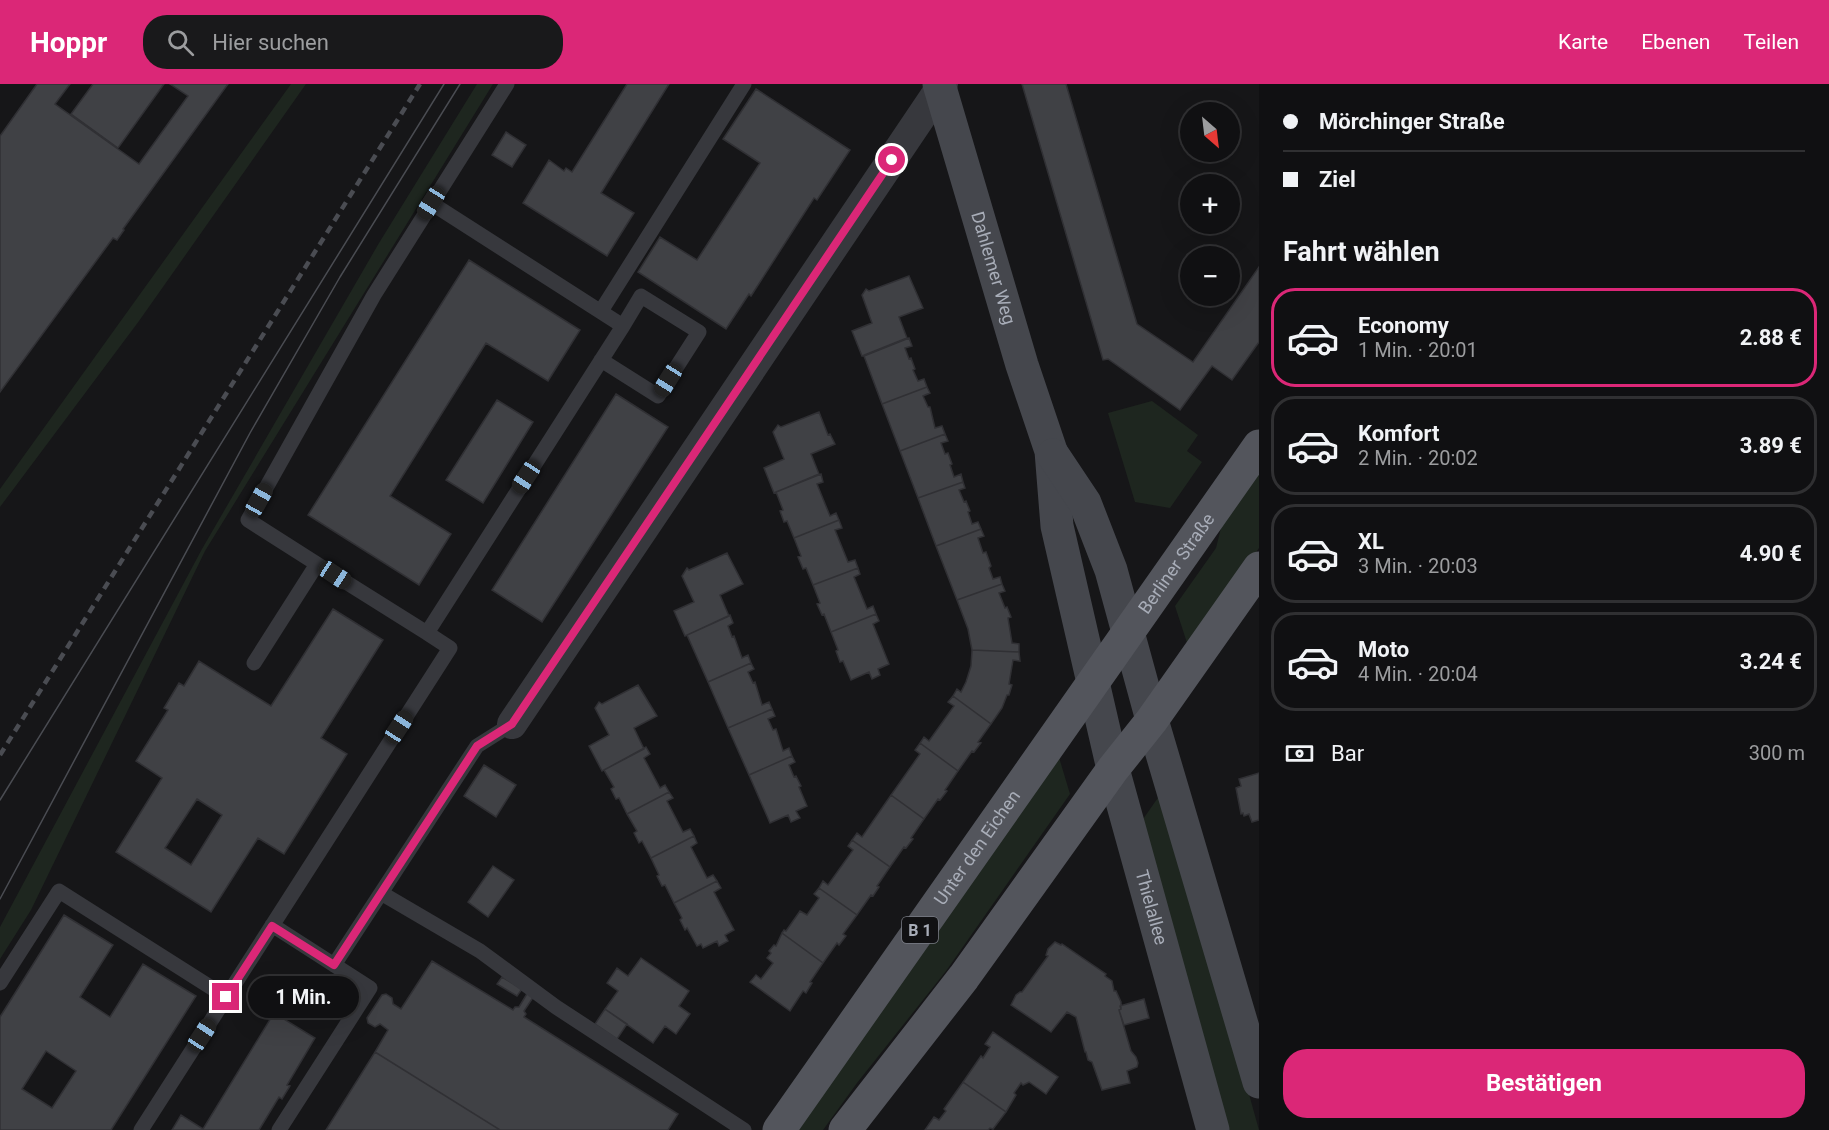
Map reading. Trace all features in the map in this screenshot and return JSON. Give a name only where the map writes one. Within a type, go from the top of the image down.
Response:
[{"type":"main road","name":"Dahlemer Weg","points":[[941,85],[1022,365],[1051,451],[1084,503],[1111,570],[1152,720]]},
{"type":"main road","name":"Berliner Straße","points":[[1093,683],[1259,446]]},
{"type":"main road","name":"Dahlemer Weg","points":[[1051,451],[1057,526],[1093,683]]},
{"type":"main road","points":[[845,1130],[964,977],[1113,769],[1152,720],[1259,568]]},
{"type":"main road","name":"Thielallee","points":[[1093,683],[1113,769],[1213,1130]]},
{"type":"main road","name":"Unter den Eichen","points":[[779,1130],[1093,683]]},
{"type":"main road","points":[[1152,720],[1259,1082]]},
{"type":"street","points":[[512,724],[941,85]]},
{"type":"lane","points":[[141,1130],[450,648],[248,520],[374,295],[507,84]]},
{"type":"lane","points":[[601,311],[744,84]]},
{"type":"lane","points":[[431,203],[623,326]]},
{"type":"lane","points":[[427,633],[641,296],[699,332],[658,396],[601,360]]},
{"type":"lane","points":[[254,663],[317,564]]},
{"type":"lane","points":[[334,965],[477,746],[512,724]]},
{"type":"lane","points":[[0,983],[59,891],[226,997]]},
{"type":"lane","points":[[381,893],[480,951],[556,1007],[744,1130]]},
{"type":"lane","points":[[272,926],[370,988],[279,1130]]},
{"type":"shaded area","points":[[291,84],[306,84],[139,321],[0,507],[0,489]]},
{"type":"shaded area","points":[[477,84],[493,84],[205,551],[31,910],[0,959],[0,927],[202,549],[379,243]]},
{"type":"shaded area","points":[[1152,401],[1198,435],[1187,451],[1202,462],[1170,508],[1135,502],[1108,413]]},
{"type":"shaded area","points":[[1259,466],[1259,548],[1189,649],[1175,606],[1216,548],[1223,520]]},
{"type":"shaded area","points":[[1058,754],[1070,794],[946,971],[857,1083],[823,1130],[795,1130]]},
{"type":"shaded area","points":[[1164,789],[1259,1130],[1224,1130],[1139,825]]},
{"type":"building","points":[[37,84],[70,84],[55,104],[139,164],[188,96],[170,84],[228,84],[117,240],[113,238],[0,392],[0,136]]},
{"type":"building","points":[[93,84],[164,84],[118,148],[71,114]]},
{"type":"building","points":[[627,84],[669,84],[601,193],[634,213],[607,256],[523,203],[549,160],[564,171],[566,168],[572,172]]},
{"type":"building","points":[[1022,84],[1066,84],[1137,324],[1193,362],[1232,306],[1240,306],[1240,294],[1259,267],[1259,342],[1232,380],[1212,366],[1180,410],[1108,359],[1103,360]]},
{"type":"building","points":[[756,89],[850,150],[817,200],[814,198],[751,296],[749,294],[726,329],[638,272],[660,237],[697,260],[760,163],[723,139]]},
{"type":"building","points":[[506,132],[526,145],[512,167],[492,155]]},
{"type":"building","points":[[469,260],[580,330],[548,381],[486,343],[390,496],[451,534],[419,585],[308,515]]},
{"type":"building","points":[[909,276],[923,308],[899,317],[907,338],[862,356],[852,331],[872,323],[862,295],[866,289],[869,291]]},
{"type":"building","points":[[909,338],[912,346],[905,348],[915,369],[913,370],[918,381],[924,379],[927,387],[882,404],[864,356]]},
{"type":"building","points":[[927,387],[930,393],[923,396],[930,407],[935,428],[942,426],[945,434],[900,451],[882,404]]},
{"type":"building","points":[[616,394],[668,427],[542,622],[492,590]]},
{"type":"building","points":[[497,400],[533,422],[483,503],[446,480]]},
{"type":"building","points":[[819,412],[828,435],[830,434],[835,444],[811,454],[819,474],[774,493],[764,468],[784,459],[773,432],[778,425],[781,427]]},
{"type":"building","points":[[945,434],[948,441],[941,443],[945,454],[948,453],[954,477],[961,474],[963,482],[918,498],[900,451]]},
{"type":"building","points":[[821,474],[823,482],[817,484],[830,516],[836,513],[839,520],[794,538],[787,521],[784,522],[780,511],[783,510],[776,492]]},
{"type":"building","points":[[963,482],[965,488],[959,490],[970,511],[968,512],[972,524],[978,522],[981,529],[936,546],[918,498]]},
{"type":"building","points":[[839,520],[842,528],[835,530],[848,562],[855,560],[858,568],[813,585],[806,568],[803,569],[798,557],[801,556],[794,538]]},
{"type":"building","points":[[981,529],[984,536],[978,538],[983,553],[986,552],[993,579],[1000,577],[1002,584],[957,600],[936,546]]},
{"type":"building","points":[[727,553],[743,584],[720,595],[729,616],[685,636],[674,611],[694,602],[682,576],[687,568],[689,570]]},
{"type":"building","points":[[858,568],[860,574],[854,577],[867,609],[873,606],[876,614],[831,632],[817,604],[820,603],[813,585]]},
{"type":"building","points":[[1002,584],[1005,591],[999,593],[1011,617],[1008,618],[1012,643],[1019,644],[1019,652],[972,650],[968,629],[957,600]]},
{"type":"building","points":[[333,609],[383,640],[321,738],[347,754],[284,854],[258,838],[211,912],[116,852],[162,778],[136,761],[168,710],[164,708],[179,683],[184,686],[199,661],[271,706]],"holes":[[[197,799],[222,815],[191,865],[165,848]]]},
{"type":"building","points":[[876,614],[879,621],[873,624],[889,664],[878,669],[880,675],[872,679],[869,672],[851,680],[843,661],[840,662],[831,632]]},
{"type":"building","points":[[730,615],[733,623],[728,626],[732,637],[734,636],[742,658],[748,655],[751,663],[708,682],[687,635]]},
{"type":"building","points":[[972,650],[1019,652],[1020,661],[1013,660],[1009,684],[1012,685],[1009,695],[991,724],[953,696],[957,689],[961,692],[966,682],[971,666]]},
{"type":"building","points":[[751,663],[754,669],[748,672],[753,683],[755,682],[762,705],[769,702],[772,709],[728,728],[708,682]]},
{"type":"building","points":[[638,685],[657,716],[634,728],[644,749],[602,771],[589,746],[609,735],[595,708],[599,702],[602,704]]},
{"type":"building","points":[[953,696],[991,724],[978,742],[981,743],[974,752],[972,751],[958,771],[920,743],[924,737],[929,741],[954,706],[948,702]]},
{"type":"building","points":[[772,709],[775,716],[768,719],[773,730],[776,729],[783,751],[789,748],[792,756],[749,775],[728,728]]},
{"type":"building","points":[[920,743],[958,771],[945,790],[947,791],[940,800],[938,799],[924,819],[891,795],[920,754],[915,750]]},
{"type":"building","points":[[646,747],[650,754],[644,758],[660,788],[665,785],[669,792],[627,814],[619,798],[616,799],[611,789],[614,787],[604,770]]},
{"type":"building","points":[[792,756],[795,762],[789,765],[801,786],[799,787],[807,806],[796,811],[800,818],[791,822],[788,815],[770,823],[749,775]]},
{"type":"building","points":[[484,765],[516,785],[496,817],[464,796]]},
{"type":"building","points":[[1259,773],[1259,820],[1252,822],[1249,814],[1244,816],[1243,813],[1241,814],[1236,788],[1241,786],[1239,779]]},
{"type":"building","points":[[669,792],[673,798],[667,801],[683,832],[690,829],[694,836],[651,858],[642,841],[639,843],[634,833],[637,831],[627,814]]},
{"type":"building","points":[[891,795],[924,819],[911,838],[913,839],[906,848],[904,847],[890,867],[852,840],[857,833],[862,837]]},
{"type":"building","points":[[694,836],[697,843],[691,847],[707,878],[713,875],[717,881],[674,903],[665,885],[662,886],[651,858]]},
{"type":"building","points":[[852,840],[890,867],[873,896],[871,895],[857,915],[819,888],[823,881],[828,885],[853,850],[848,846]]},
{"type":"building","points":[[493,866],[514,880],[488,917],[468,902]]},
{"type":"building","points":[[717,881],[721,888],[714,892],[734,930],[725,935],[728,941],[719,946],[717,941],[703,948],[701,944],[697,946],[687,928],[685,930],[674,903]]},
{"type":"building","points":[[819,888],[857,915],[843,934],[846,936],[839,945],[837,943],[823,963],[782,933],[786,931],[800,911],[807,915],[819,898],[814,894]]},
{"type":"building","points":[[64,915],[113,945],[80,997],[110,1017],[143,964],[196,996],[111,1130],[0,1130],[0,1017]],"holes":[[[46,1051],[76,1071],[52,1108],[22,1089]]]},
{"type":"building","points":[[782,933],[823,963],[810,982],[812,983],[806,993],[803,991],[790,1011],[750,982],[756,975],[761,979],[773,963],[767,958],[771,953],[769,951],[774,945],[776,946]]},
{"type":"building","points":[[1055,942],[1062,944],[1106,974],[1105,976],[1112,981],[1114,991],[1121,1002],[1119,1010],[1131,1051],[1138,1063],[1137,1067],[1127,1071],[1130,1083],[1102,1090],[1092,1062],[1088,1060],[1085,1052],[1076,1017],[1067,1012],[1051,1032],[1011,1005],[1016,995],[1022,992],[1048,956],[1046,955],[1048,949]]},
{"type":"building","points":[[641,958],[689,991],[679,1006],[690,1014],[676,1034],[665,1026],[653,1043],[605,1009],[618,991],[607,983],[617,968],[628,976]]},
{"type":"building","points":[[432,961],[513,1010],[519,1007],[528,992],[534,996],[524,1011],[526,1014],[524,1017],[678,1114],[668,1130],[500,1130],[375,1052],[388,1030],[380,1024],[375,1027],[368,1023],[367,1018],[382,995],[386,994],[392,998],[393,1004],[401,1009]]},
{"type":"building","points":[[502,977],[522,989],[517,996],[497,984]]},
{"type":"building","points":[[1144,999],[1149,1018],[1124,1025],[1119,1010],[1120,1006]]},
{"type":"building","points":[[605,1009],[627,1024],[617,1039],[595,1024]]},
{"type":"building","points":[[274,1013],[315,1038],[287,1085],[290,1086],[282,1099],[279,1097],[259,1130],[172,1130],[181,1115],[203,1129]]},
{"type":"building","points":[[993,1032],[1058,1077],[1046,1094],[1029,1082],[1023,1085],[1021,1083],[1006,1112],[963,1082],[990,1047],[985,1044]]},
{"type":"building","points":[[375,1052],[500,1130],[326,1130]]},
{"type":"building","points":[[963,1082],[1006,1112],[993,1129],[925,1130],[934,1117],[939,1120]]},
{"type":"tram line","points":[[0,800],[444,84]]},
{"type":"tram line","points":[[0,899],[250,433],[340,277],[460,84]]},
{"type":"railway","points":[[0,755],[420,84]]},
{"type":"route","points":[[226,997],[272,926],[334,965],[477,746],[512,724],[892,160]]}]
